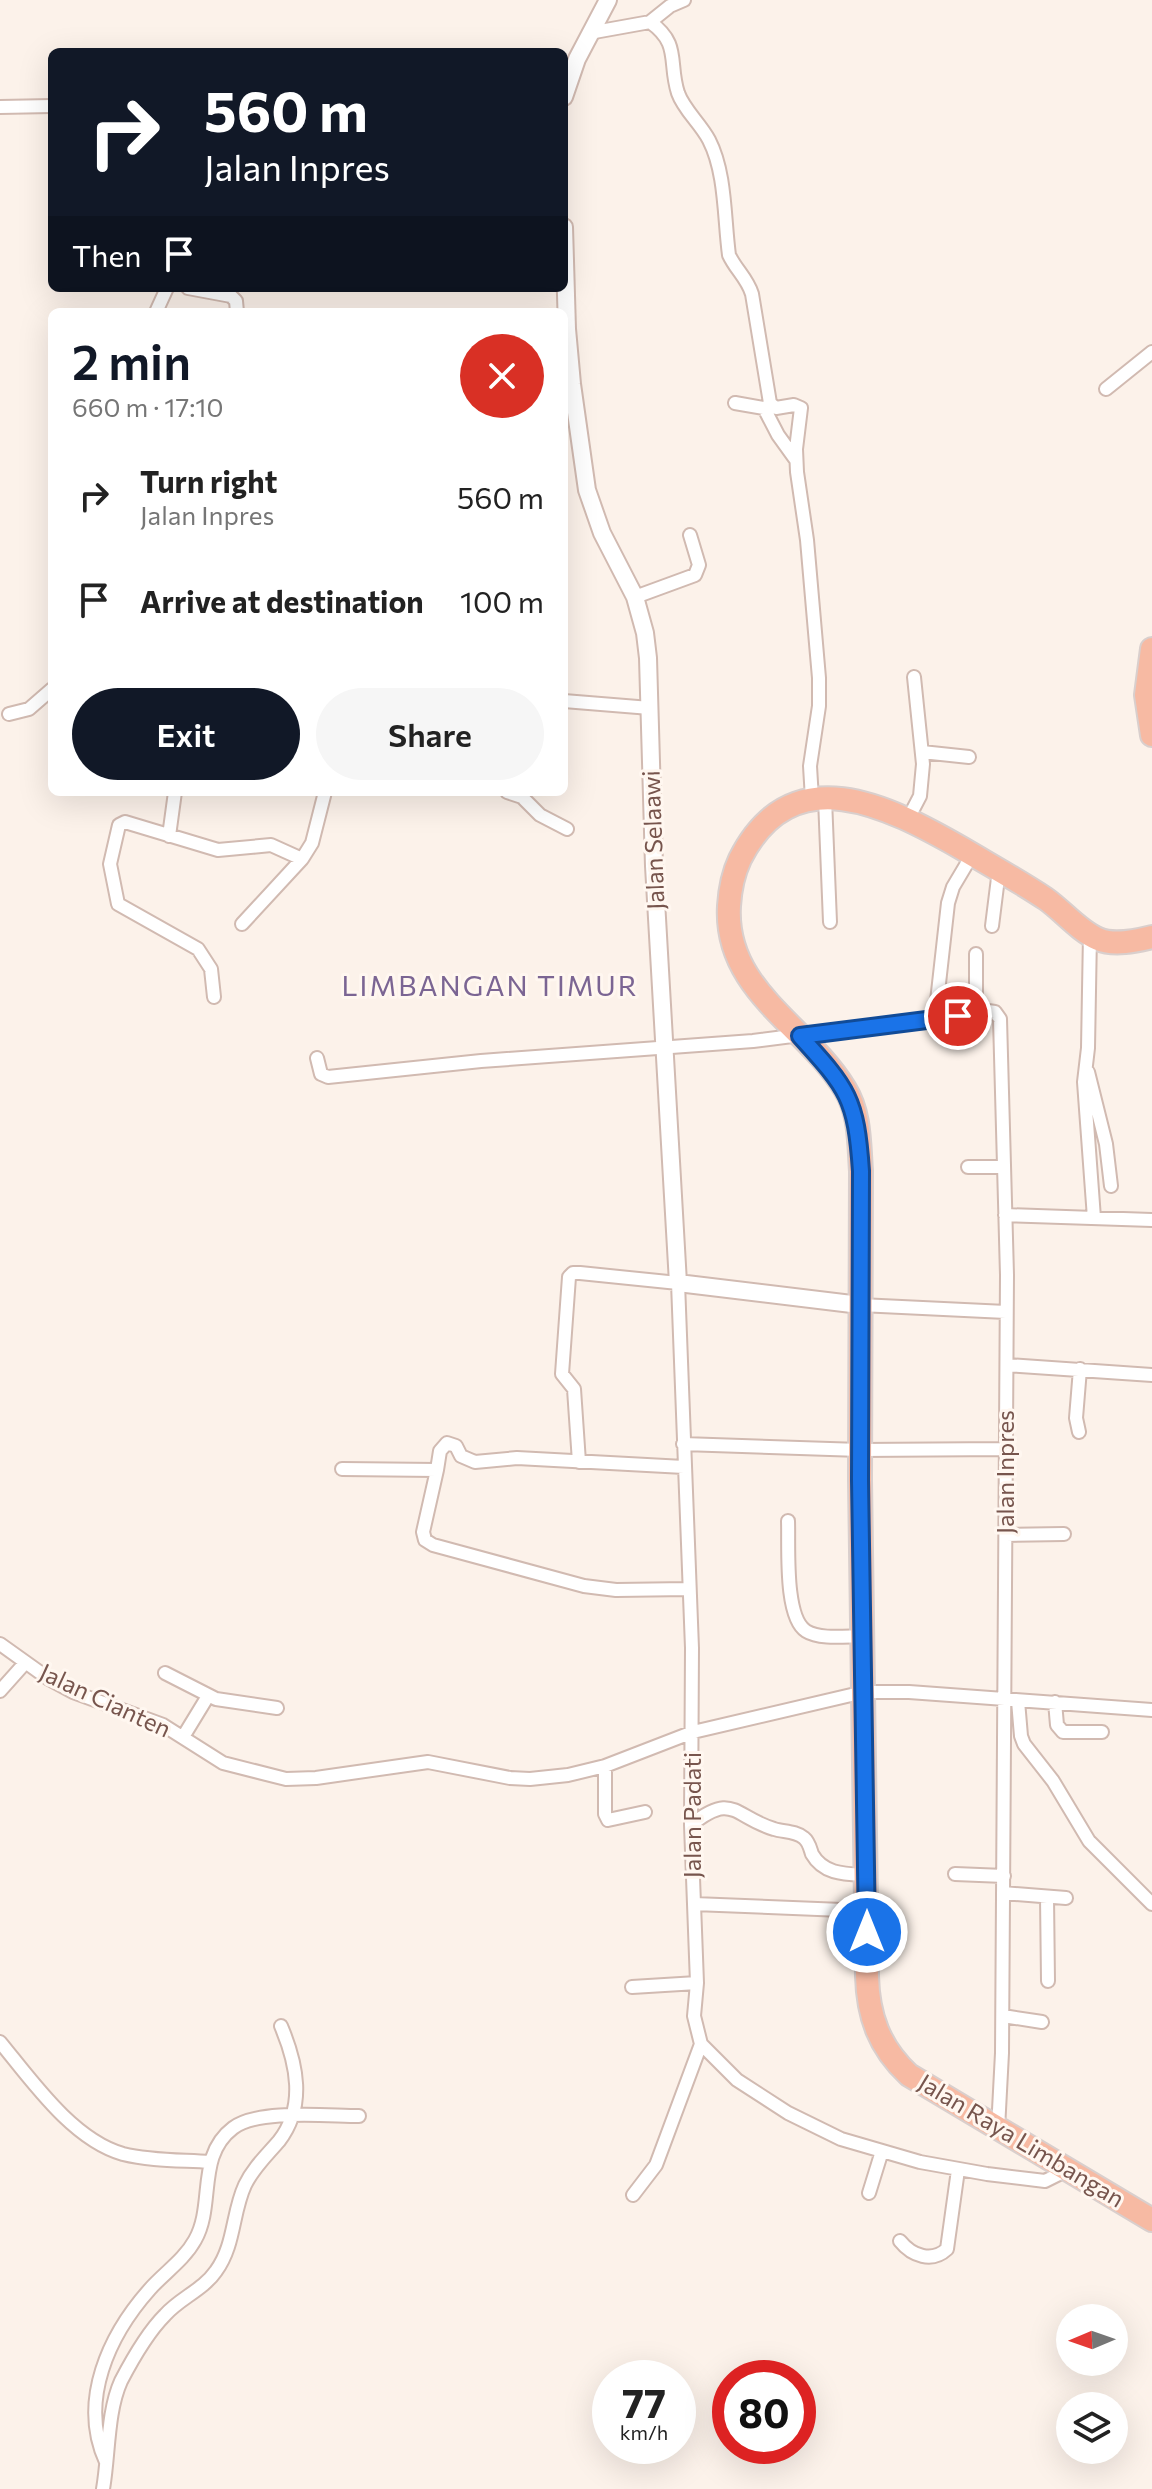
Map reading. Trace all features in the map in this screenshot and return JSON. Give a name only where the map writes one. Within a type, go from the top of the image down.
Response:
[{"type":"highway","points":[[1152,649],[1146,695],[1152,735]]},
{"type":"highway","name":"Jalan Raya Limbangan","points":[[1152,937],[1105,941],[1090,934],[1045,898],[908,819],[847,799],[818,799],[791,805],[776,813],[756,833],[734,871],[728,927],[733,951],[752,982],[844,1087],[858,1128],[861,1171],[860,1450],[867,1994],[875,2029],[883,2045],[909,2075],[1152,2220]]},
{"type":"street","points":[[568,87],[589,33],[608,0]]},
{"type":"street","points":[[589,33],[650,22],[670,6],[684,0]]},
{"type":"street","points":[[650,22],[669,41],[679,94],[709,141],[717,160],[729,255],[748,282],[752,294],[770,403],[776,408],[800,406],[796,460],[807,540],[819,678],[819,706],[810,766],[818,799],[830,922]]},
{"type":"street","points":[[5,106],[46,106]]},
{"type":"street","points":[[210,292],[231,296],[237,308]]},
{"type":"street","name":"Jalan Selaawi","points":[[568,340],[587,490],[602,533],[635,597],[645,633],[663,1047],[678,1283]]},
{"type":"street","points":[[1106,389],[1152,352]]},
{"type":"street","points":[[735,403],[764,408],[796,460]]},
{"type":"street","points":[[635,597],[695,575],[699,565],[690,535]]},
{"type":"street","points":[[908,819],[920,796],[922,752],[914,677]]},
{"type":"street","points":[[9,714],[29,709],[48,692]]},
{"type":"street","points":[[568,701],[650,708]]},
{"type":"street","points":[[922,752],[969,757]]},
{"type":"street","points":[[169,836],[174,796]]},
{"type":"street","points":[[242,924],[302,859],[312,843],[324,796]]},
{"type":"street","points":[[519,796],[540,815],[567,829]]},
{"type":"street","points":[[214,997],[211,969],[198,949],[122,908],[115,900],[110,864],[119,825],[125,822],[225,851],[271,845],[302,859]]},
{"type":"street","points":[[935,1019],[948,903],[953,887],[972,855]]},
{"type":"street","points":[[992,926],[999,870]]},
{"type":"street","points":[[1090,934],[1085,1122],[1094,1218]]},
{"type":"street","points":[[317,1058],[321,1074],[328,1077],[465,1062],[800,1036],[976,1013],[976,954]]},
{"type":"street","name":"Jalan Inpres","points":[[976,1013],[995,1012],[1000,1019],[1005,1215],[1006,1535],[1011,1701],[998,2129]]},
{"type":"street","points":[[1086,1067],[1106,1144],[1111,1186]]},
{"type":"street","points":[[968,1167],[1004,1167]]},
{"type":"street","points":[[1005,1215],[1152,1220]]},
{"type":"street","points":[[579,1462],[574,1389],[562,1374],[568,1283],[573,1273],[860,1305],[1006,1312]]},
{"type":"street","name":"Jalan Padati","points":[[678,1283],[693,1732],[691,1825],[697,1983],[694,2016],[701,2044]]},
{"type":"street","points":[[1007,1365],[1152,1375]]},
{"type":"street","points":[[1079,1432],[1076,1418],[1080,1369]]},
{"type":"street","points":[[684,1467],[517,1458],[475,1462],[461,1456],[456,1446],[447,1443],[440,1451],[423,1532],[425,1540],[433,1545],[540,1576],[600,1589],[688,1589]]},
{"type":"street","points":[[683,1444],[860,1450],[1006,1449]]},
{"type":"street","points":[[342,1469],[437,1470]]},
{"type":"street","points":[[788,1521],[791,1594],[802,1628],[815,1635],[863,1636]]},
{"type":"street","points":[[1006,1535],[1064,1534]]},
{"type":"street","name":"Jalan Cianten","points":[[0,1644],[73,1692],[163,1725],[223,1763],[286,1779],[326,1777],[428,1762],[510,1778],[568,1775],[605,1766],[693,1732],[864,1692],[909,1692],[1152,1710]]},
{"type":"street","points":[[0,1691],[25,1663]]},
{"type":"street","points":[[165,1673],[208,1696],[277,1708]]},
{"type":"street","points":[[183,1737],[208,1696]]},
{"type":"street","points":[[1011,1701],[1024,1744],[1053,1781],[1089,1841],[1152,1904]]},
{"type":"street","points":[[1055,1702],[1057,1725],[1063,1732],[1102,1732]]},
{"type":"street","points":[[605,1766],[605,1814],[608,1820],[645,1812]]},
{"type":"street","points":[[691,1825],[709,1810],[735,1811],[766,1826],[800,1835],[825,1869],[835,1873],[867,1875]]},
{"type":"street","points":[[955,1874],[1004,1876]]},
{"type":"street","points":[[1003,1893],[1066,1898]]},
{"type":"street","points":[[1047,1897],[1048,1981]]},
{"type":"street","points":[[694,1904],[867,1911]]},
{"type":"street","points":[[632,1987],[697,1983]]},
{"type":"street","points":[[1003,2016],[1042,2022]]},
{"type":"street","points":[[103,2489],[115,2395],[127,2369],[166,2314],[217,2270],[228,2249],[244,2188],[294,2116],[295,2072],[281,2026]]},
{"type":"street","points":[[0,2042],[51,2103],[95,2141],[137,2156],[210,2162]]},
{"type":"street","points":[[633,2195],[656,2165],[701,2044],[737,2080],[788,2113],[841,2139],[958,2170],[1045,2181],[1069,2169]]},
{"type":"street","points":[[107,2464],[94,2410],[102,2366],[137,2305],[195,2241],[204,2215],[210,2162],[215,2149],[233,2127],[256,2119],[359,2116]]},
{"type":"street","points":[[869,2193],[882,2151]]},
{"type":"street","points":[[900,2241],[907,2250],[918,2255],[938,2256],[947,2249],[958,2170]]},
{"type":"district","name":"LIMBANGAN TIMUR","points":[[490,986]]},
{"type":"route","points":[[867,1932],[860,1480],[861,1171],[858,1128],[844,1087],[800,1036],[958,1016]]}]
